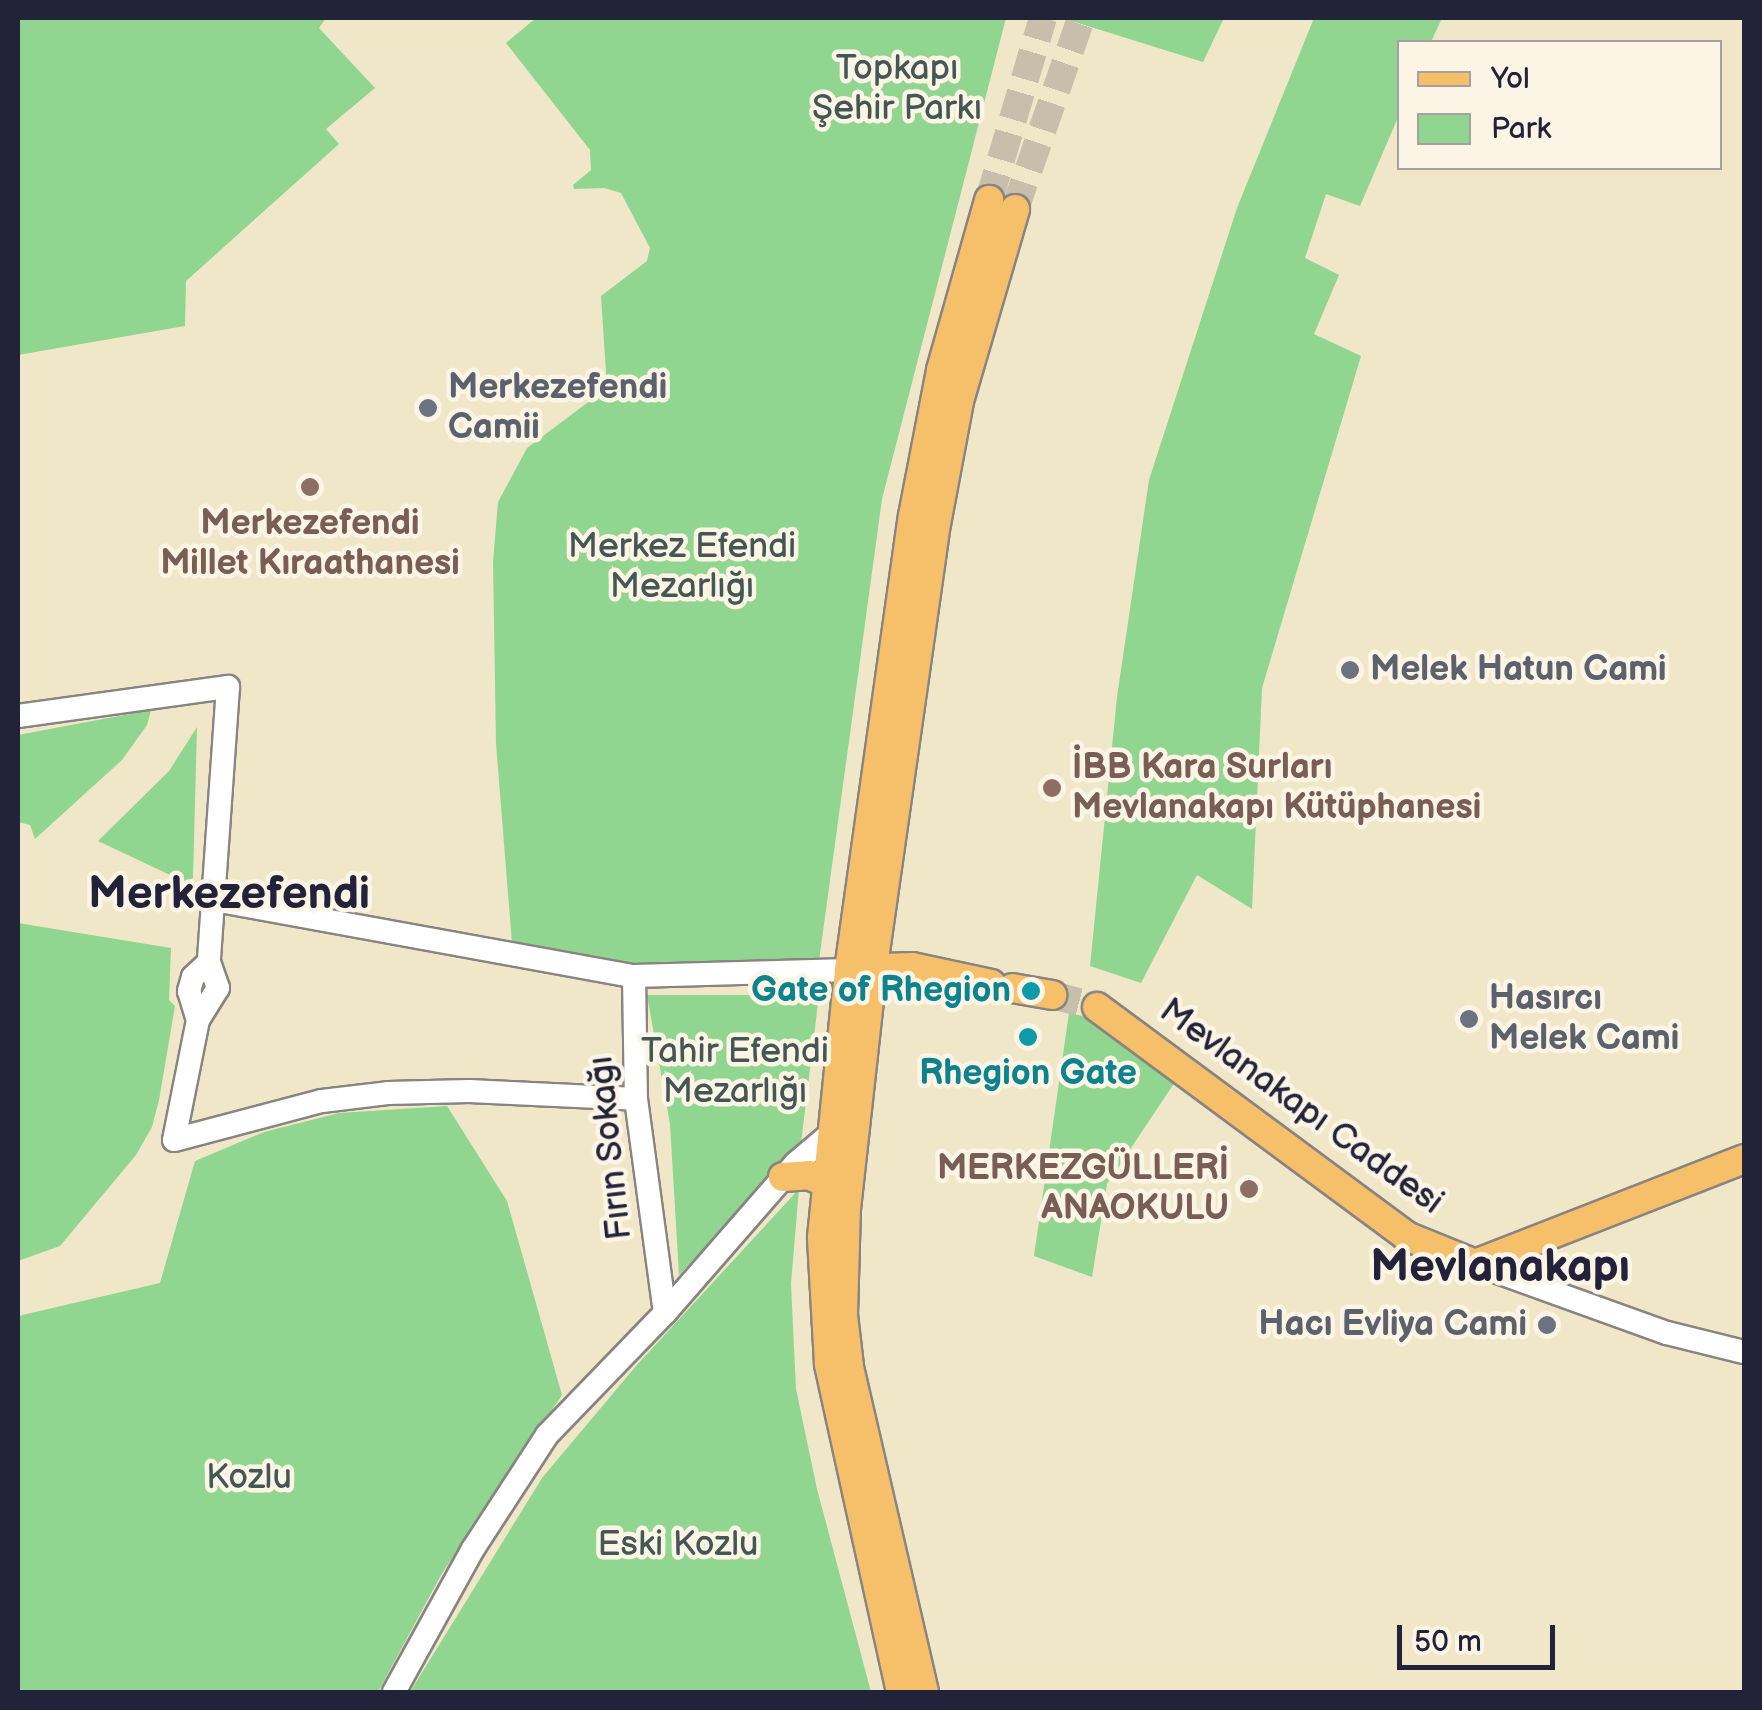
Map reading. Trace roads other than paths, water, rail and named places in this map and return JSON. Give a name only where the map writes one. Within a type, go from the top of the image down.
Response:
[{"type":"main road","points":[[901,1692],[829,1364],[821,1260],[829,1136],[861,968],[931,420],[1002,204]]},
{"type":"main road","points":[[861,968],[912,966],[1052,995]]},
{"type":"main road","points":[[861,968],[844,1262],[848,1366],[924,1692]]},
{"type":"main road","name":"Mevlanakapı Caddesi","points":[[1097,1007],[1406,1236],[1475,1264]]},
{"type":"main road","points":[[829,1136],[855,1123]]},
{"type":"main road","points":[[1475,1264],[1744,1158]]},
{"type":"main road","points":[[783,1177],[809,1175],[826,1183]]},
{"type":"street","points":[[18,716],[228,687],[209,962],[218,988],[198,1020],[174,1140],[322,1100],[388,1093],[470,1091],[636,1099]]},
{"type":"street","points":[[214,900],[634,976],[861,968]]},
{"type":"street","name":"Fırın Sokağı","points":[[634,976],[636,1099],[665,1314]]},
{"type":"street","points":[[394,1692],[473,1549],[547,1435],[665,1314],[783,1177],[829,1136]]},
{"type":"street","points":[[1475,1264],[1667,1333],[1744,1352]]},
{"type":"tunnel","points":[[989,200],[1043,18]]},
{"type":"tunnel","points":[[1015,209],[1081,18]]},
{"type":"tunnel","points":[[1052,995],[1097,1007]]},
{"type":"place","name":"Merkezefendi Camii","points":[[428,408]]},
{"type":"place","name":"Merkezefendi Millet Kıraathanesi","points":[[310,487]]},
{"type":"place","name":"Melek Hatun Cami","points":[[1350,670]]},
{"type":"place","name":"İBB Kara Surları Mevlanakapı Kütüphanesi","points":[[1052,788]]},
{"type":"place","name":"Gate of Rhegion","points":[[1031,991]]},
{"type":"place","name":"Hasırcı Melek Cami","points":[[1469,1019]]},
{"type":"place","name":"Rhegion Gate","points":[[1028,1037]]},
{"type":"place","name":"MERKEZGÜLLERİ ANAOKULU","points":[[1249,1189]]},
{"type":"place","name":"Hacı Evliya Cami","points":[[1547,1325]]},
{"type":"district","name":"Merkezefendi","points":[[229,895]]},
{"type":"district","name":"Mevlanakapı","points":[[1500,1268]]},
{"type":"park label","name":"Topkapı Şehir Parkı","points":[[897,89]]},
{"type":"park label","name":"Merkez Efendi Mezarlığı","points":[[682,567]]},
{"type":"park label","name":"Tahir Efendi Mezarlığı","points":[[735,1072]]},
{"type":"park label","name":"Kozlu","points":[[249,1478]]},
{"type":"park label","name":"Eski Kozlu","points":[[678,1545]]}]
